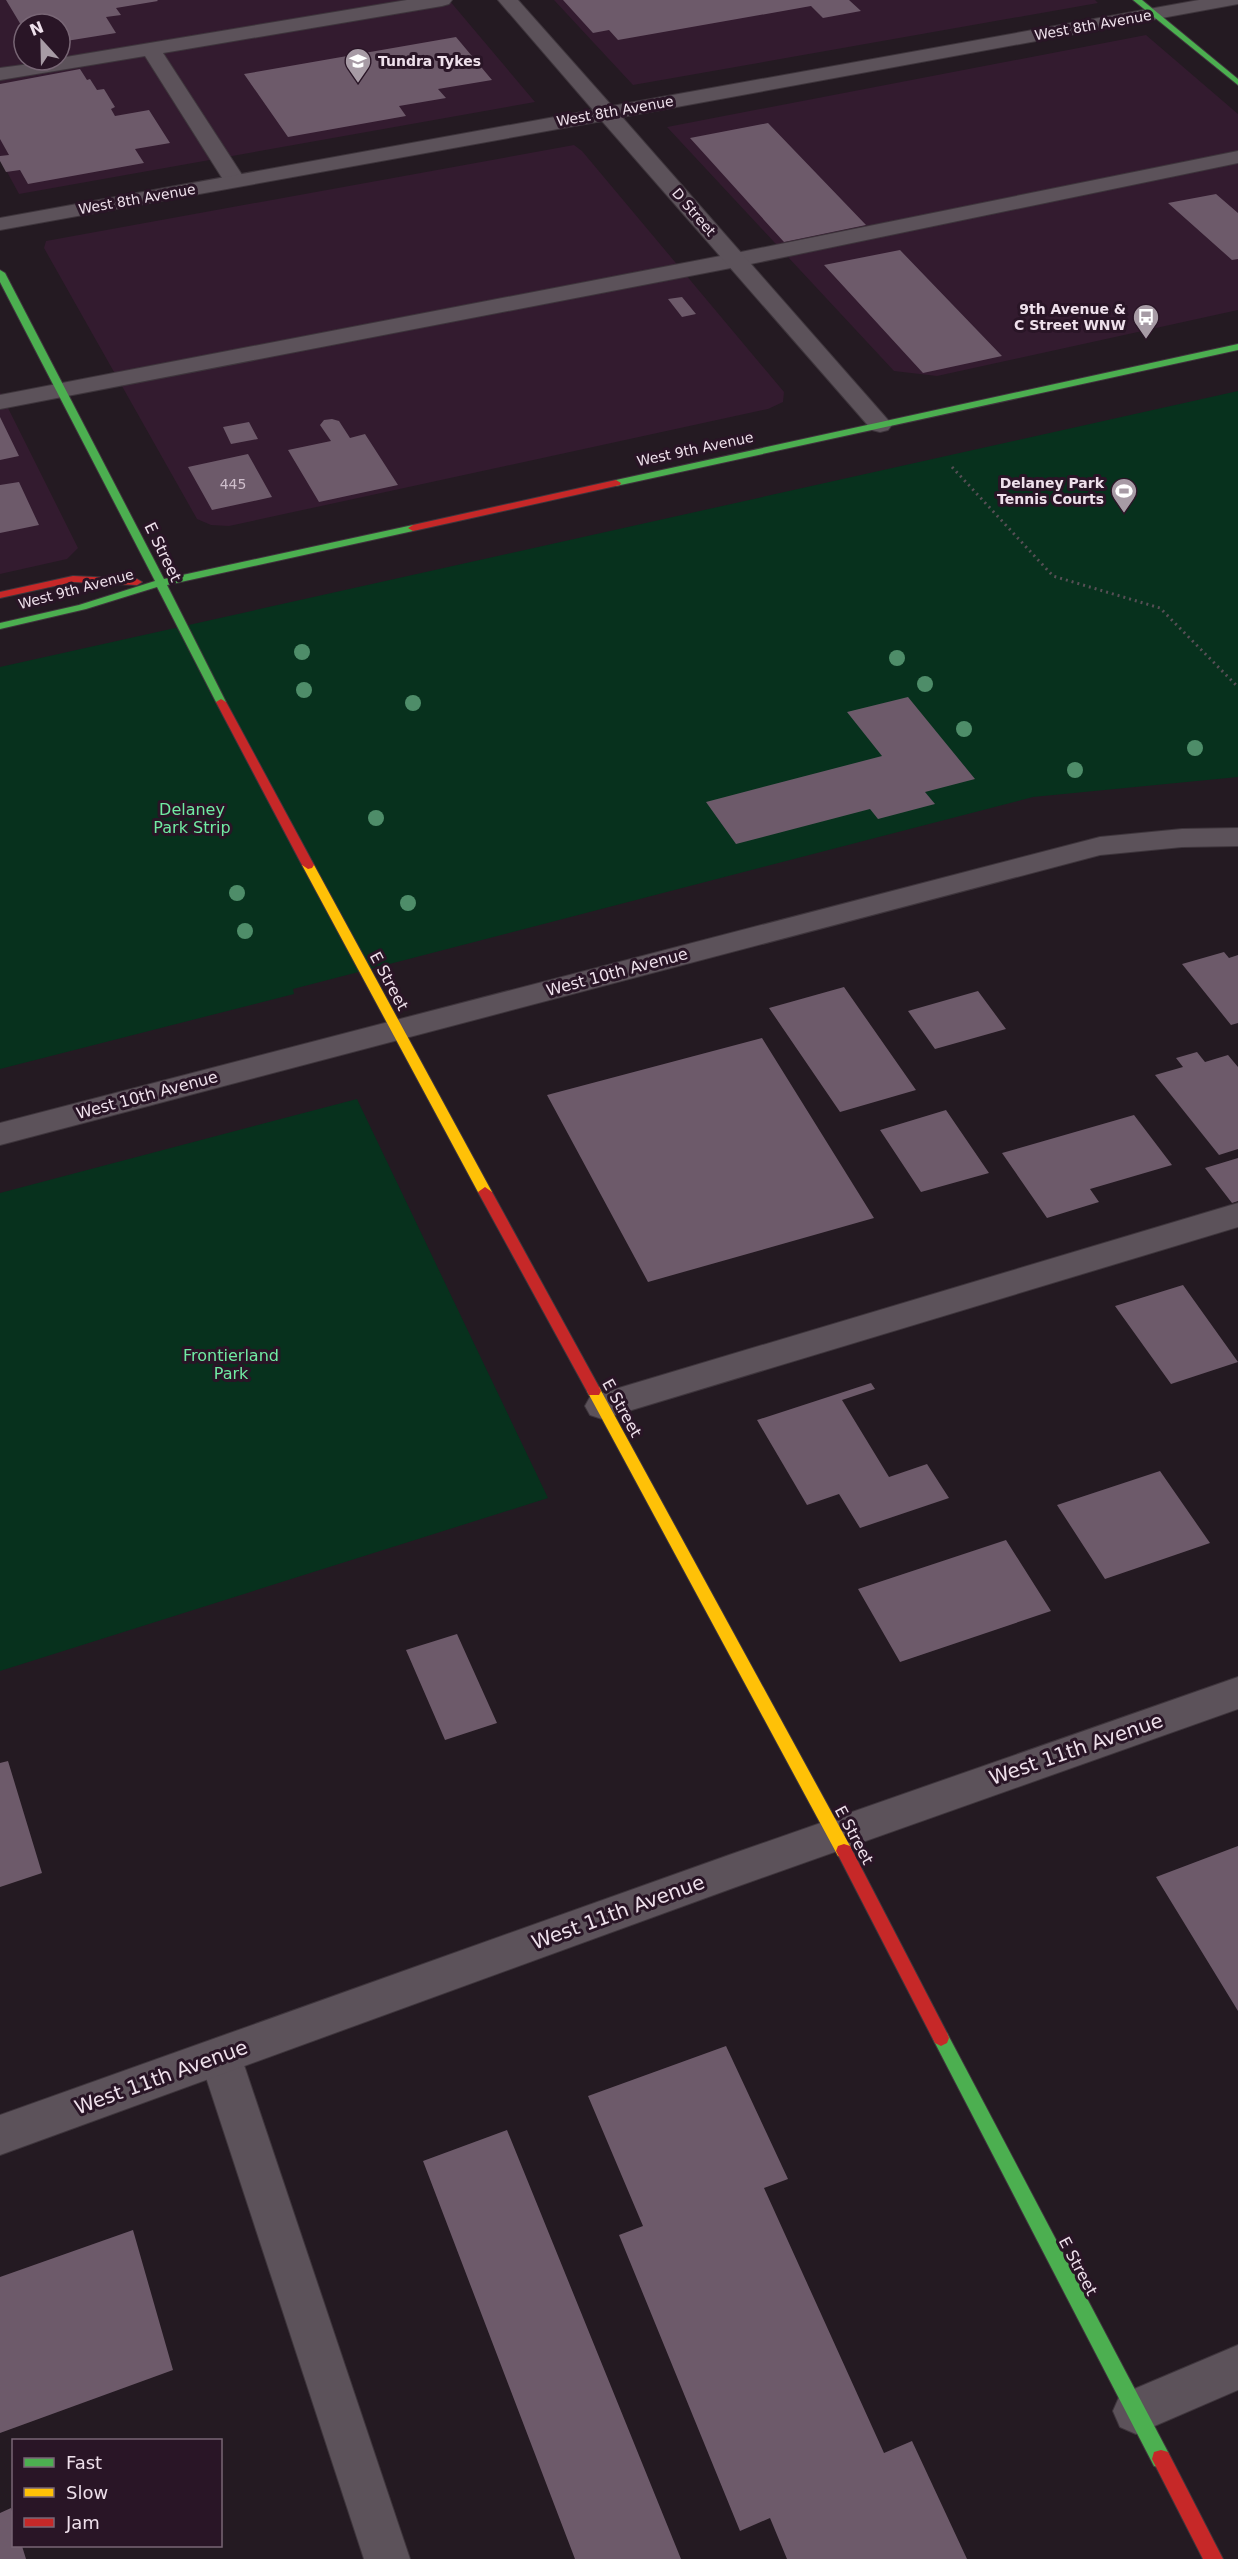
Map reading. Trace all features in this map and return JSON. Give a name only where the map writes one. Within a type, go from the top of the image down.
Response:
[{"type":"street","points":[[0,74],[442,0]]},
{"type":"street","name":"D Street","points":[[508,0],[880,425]]},
{"type":"street","points":[[1137,0],[1238,83]]},
{"type":"street","name":"West 8th Avenue","points":[[0,224],[1231,0]]},
{"type":"street","points":[[151,49],[235,181]]},
{"type":"street","points":[[0,402],[736,260],[1238,157]]},
{"type":"street","name":"E Street","points":[[0,273],[59,390],[396,1030],[835,1834],[1213,2559]]},
{"type":"street","name":"West 9th Avenue","points":[[0,626],[82,607],[160,583],[1238,347]]},
{"type":"street","name":"West 9th Avenue","points":[[0,595],[73,579],[160,583]]},
{"type":"street","name":"West 10th Avenue","points":[[0,1134],[1100,846],[1182,838],[1238,837]]},
{"type":"street","points":[[602,1406],[1238,1215]]},
{"type":"street","name":"West 11th Avenue","points":[[0,2135],[835,1834],[1238,1693]]},
{"type":"street","points":[[220,2056],[387,2559]]},
{"type":"street","points":[[1136,2411],[1238,2367]]},
{"type":"path","points":[[952,466],[1053,576],[1160,608],[1238,687]]},
{"type":"shaded area","points":[[0,0],[449,0],[535,102],[19,194],[0,159]]},
{"type":"shaded area","points":[[554,0],[1095,0],[1098,3],[633,85]]},
{"type":"shaded area","points":[[1146,35],[1238,114],[1238,310],[937,376],[894,371],[667,127]]},
{"type":"shaded area","points":[[574,145],[582,151],[784,392],[783,402],[768,409],[229,526],[211,525],[197,519],[44,248],[46,241]]},
{"type":"shaded area","points":[[0,392],[78,548],[67,559],[0,574]]},
{"type":"green space","name":"Delaney Park Strip","points":[[1238,391],[1238,777],[1033,797],[293,989],[294,994],[0,1069],[0,667]]},
{"type":"green space","name":"Frontierland Park","points":[[357,1099],[548,1498],[0,1671],[0,1193]]},
{"type":"building","points":[[6,0],[158,1],[116,8],[121,15],[106,17],[116,33],[72,40],[72,12],[13,12]]},
{"type":"building","points":[[563,0],[849,0],[861,11],[823,18],[811,6],[618,40],[609,30],[593,33]]},
{"type":"building","name":"Tundra Tykes","points":[[456,37],[492,80],[438,89],[446,98],[399,106],[406,116],[288,137],[244,74]]},
{"type":"building","points":[[80,69],[97,90],[104,89],[115,107],[111,109],[115,116],[149,110],[170,143],[135,149],[144,163],[28,184],[20,170],[6,172],[0,161],[0,156],[9,155],[0,139],[0,84]]},
{"type":"building","points":[[768,123],[866,225],[784,242],[690,138]]},
{"type":"building","points":[[1216,194],[1238,213],[1238,259],[1232,260],[1168,203]]},
{"type":"building","points":[[900,250],[1002,356],[923,373],[824,265]]},
{"type":"building","points":[[682,297],[696,314],[682,317],[668,299]]},
{"type":"building","points":[[0,417],[19,456],[0,460]]},
{"type":"building","points":[[324,420],[339,421],[350,438],[365,434],[398,485],[319,502],[288,450],[331,441],[320,425]]},
{"type":"building","points":[[249,422],[258,439],[231,444],[223,427]]},
{"type":"building","points":[[248,454],[272,497],[212,510],[188,467]]},
{"type":"building","points":[[19,482],[39,525],[0,533],[0,485]]},
{"type":"building","points":[[908,697],[975,779],[925,792],[935,804],[878,819],[870,809],[736,844],[706,802],[882,756],[847,712]]},
{"type":"building","points":[[1224,952],[1229,958],[1238,955],[1238,1023],[1231,1025],[1182,964]]},
{"type":"building","points":[[844,987],[916,1090],[840,1112],[769,1008]]},
{"type":"building","points":[[978,991],[1006,1029],[935,1049],[908,1011]]},
{"type":"building","points":[[762,1038],[874,1218],[648,1282],[547,1095]]},
{"type":"building","points":[[1197,1052],[1205,1062],[1228,1055],[1238,1067],[1238,1149],[1219,1155],[1155,1075],[1183,1067],[1176,1058]]},
{"type":"building","points":[[946,1110],[989,1173],[921,1192],[880,1130]]},
{"type":"building","points":[[1134,1115],[1172,1165],[1090,1189],[1099,1202],[1047,1218],[1002,1153]]},
{"type":"building","points":[[1238,1158],[1238,1201],[1232,1203],[1205,1168]]},
{"type":"building","points":[[1183,1285],[1238,1362],[1171,1384],[1115,1306]]},
{"type":"building","points":[[871,1383],[875,1389],[842,1400],[889,1477],[927,1464],[949,1498],[860,1528],[839,1494],[807,1505],[757,1420]]},
{"type":"building","points":[[1160,1471],[1210,1543],[1105,1579],[1057,1505]]},
{"type":"building","points":[[1006,1540],[1051,1611],[900,1662],[858,1589]]},
{"type":"building","points":[[457,1634],[497,1723],[445,1740],[406,1650]]},
{"type":"building","points":[[8,1761],[42,1873],[0,1887],[0,1763]]},
{"type":"building","points":[[1238,1846],[1238,2011],[1156,1877]]},
{"type":"building","points":[[726,2046],[788,2179],[764,2188],[884,2453],[912,2441],[967,2559],[787,2559],[770,2518],[740,2531],[619,2235],[643,2226],[588,2096]]},
{"type":"building","points":[[507,2130],[681,2559],[575,2559],[423,2161]]},
{"type":"building","points":[[133,2230],[173,2370],[0,2433],[0,2277]]},
{"type":"building","points":[[11,2508],[12,2547],[22,2547],[26,2559],[0,2559],[0,2513]]},
{"type":"traffic: fast","points":[[1137,0],[1238,83]]},
{"type":"traffic: fast","points":[[0,273],[144,548],[221,702]]},
{"type":"traffic: fast","points":[[616,483],[1238,347]]},
{"type":"traffic: fast","points":[[0,626],[82,607],[160,583],[413,528]]},
{"type":"traffic: fast","points":[[941,2038],[1161,2459]]},
{"type":"traffic: slow","points":[[308,865],[485,1192]]},
{"type":"traffic: slow","points":[[594,1391],[844,1851]]},
{"type":"traffic: jam","points":[[413,528],[616,483]]},
{"type":"traffic: jam","points":[[0,595],[73,579],[137,582]]},
{"type":"traffic: jam","points":[[221,702],[308,865]]},
{"type":"traffic: jam","points":[[485,1192],[594,1391]]},
{"type":"traffic: jam","points":[[844,1851],[941,2038]]},
{"type":"traffic: jam","points":[[1161,2459],[1213,2559]]},
{"type":"place","name":"Tundra Tykes","points":[[358,84]]},
{"type":"place","name":"9th Avenue & C Street WNW","points":[[1146,340]]},
{"type":"place","name":"Delaney Park Tennis Courts","points":[[1124,514]]}]
